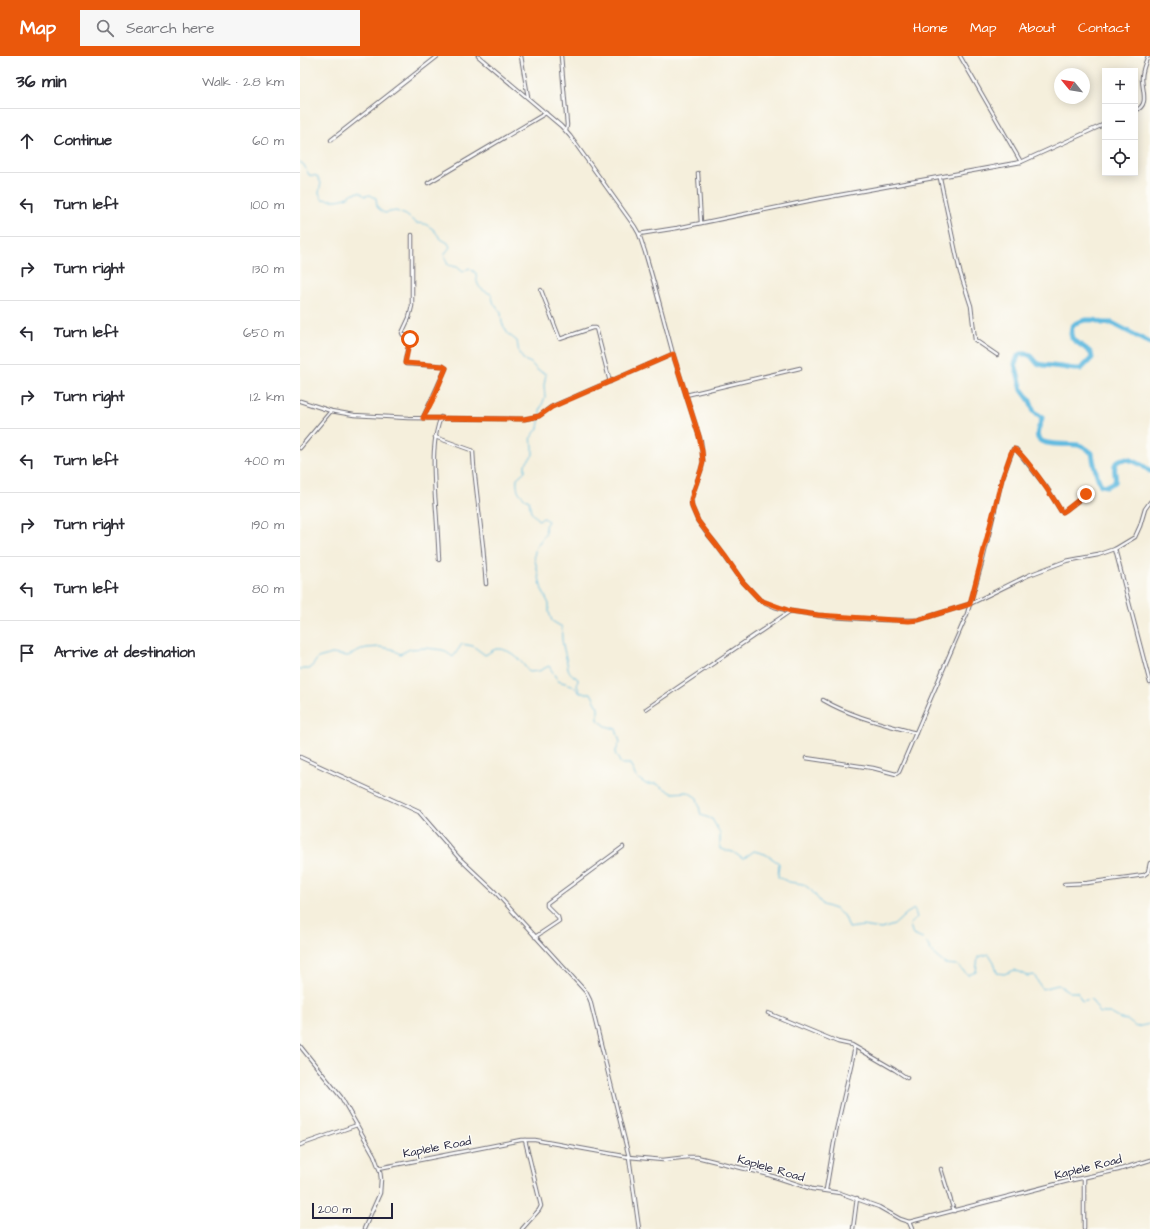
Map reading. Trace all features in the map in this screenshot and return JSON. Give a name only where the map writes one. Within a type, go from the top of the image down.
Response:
[{"type":"street","points":[[331,140],[438,56]]},
{"type":"street","points":[[478,56],[561,126],[639,234],[673,354],[699,436],[702,451],[703,462],[691,500],[692,507],[698,521],[743,582],[760,600],[767,604],[790,611],[830,617],[914,621],[970,604],[1030,575],[1066,561],[1115,550],[1135,537],[1145,509],[1150,502]]},
{"type":"street","points":[[521,56],[528,98]]},
{"type":"street","points":[[561,56],[567,125],[566,132]]},
{"type":"street","points":[[960,56],[1021,162]]},
{"type":"street","points":[[1138,110],[1144,104],[1142,76],[1148,56]]},
{"type":"street","points":[[428,183],[546,113]]},
{"type":"street","points":[[639,234],[818,199],[940,178],[1021,162],[1102,125]]},
{"type":"street","points":[[698,173],[701,223]]},
{"type":"street","points":[[940,178],[960,272],[971,306],[975,340],[997,355]]},
{"type":"street","points":[[412,235],[412,306],[409,318],[402,334],[410,337],[405,362],[406,364],[443,366],[446,368],[423,418]]},
{"type":"street","points":[[541,290],[560,339],[596,328],[610,382]]},
{"type":"street","points":[[300,402],[354,415],[408,418],[441,417],[524,419],[536,417],[552,407],[673,354]]},
{"type":"street","points":[[686,395],[800,368]]},
{"type":"street","points":[[300,448],[332,410]]},
{"type":"street","points":[[439,560],[434,476],[435,437],[441,417]]},
{"type":"street","points":[[435,437],[472,450],[473,452],[486,584]]},
{"type":"street","points":[[806,758],[873,768],[899,774],[970,604],[1002,479],[1013,449],[1015,448],[1017,450],[1047,488],[1061,511],[1063,512],[1066,510],[1086,494]]},
{"type":"street","points":[[1115,550],[1150,683]]},
{"type":"street","points":[[646,709],[790,611]]},
{"type":"street","points":[[823,700],[858,717],[916,733]]},
{"type":"street","points":[[300,757],[419,812],[460,858],[495,892],[589,997],[629,1157],[639,1229]]},
{"type":"street","points":[[535,937],[559,921],[558,917],[547,907],[547,904],[623,847]]},
{"type":"street","points":[[1064,884],[1087,883],[1144,874],[1148,872],[1150,863]]},
{"type":"street","points":[[768,1013],[832,1039],[851,1045],[907,1078]]},
{"type":"street","points":[[300,1046],[336,1090],[374,1155],[379,1168],[381,1179],[380,1192],[364,1229]]},
{"type":"street","points":[[826,1190],[836,1131],[854,1047]]},
{"type":"street","points":[[300,1145],[357,1125]]},
{"type":"street","points":[[522,1229],[541,1206],[525,1140]]},
{"type":"street","name":"Kaplele Road","points":[[379,1168],[525,1140],[535,1140],[629,1157],[663,1160],[697,1157],[766,1174],[812,1189],[826,1190],[857,1198],[884,1209],[903,1221],[909,1222],[1150,1160]]},
{"type":"street","points":[[941,1169],[954,1210]]},
{"type":"street","points":[[1084,1178],[1084,1229]]},
{"type":"street","points":[[853,1229],[857,1198]]},
{"type":"street","points":[[909,1222],[912,1229]]},
{"type":"waterway","points":[[300,162],[304,165],[309,175],[317,176],[321,183],[319,193],[322,199],[339,200],[354,193],[360,192],[365,196],[370,195],[376,198],[377,207],[384,213],[396,211],[406,215],[416,223],[425,224],[433,229],[441,239],[448,243],[450,247],[444,255],[448,265],[457,267],[463,272],[469,268],[476,273],[479,287],[491,294],[494,304],[501,313],[502,323],[508,334],[517,341],[519,353],[524,360],[531,363],[537,370],[546,374],[544,385],[545,397],[540,414]]},
{"type":"waterway","points":[[1150,343],[1112,323],[1085,320],[1076,323],[1072,327],[1071,334],[1075,341],[1091,353],[1092,358],[1081,369],[1043,365],[1037,363],[1031,356],[1026,354],[1021,354],[1018,356],[1015,364],[1022,390],[1030,401],[1034,412],[1042,417],[1037,432],[1040,441],[1084,447],[1092,453],[1095,469],[1101,485],[1107,486],[1115,482],[1114,470],[1115,465],[1119,460],[1124,459],[1133,461],[1150,471]]},
{"type":"waterway","points":[[540,417],[538,428],[530,439],[533,445],[533,455],[525,464],[525,471],[517,478],[517,486],[521,494],[529,501],[531,512],[538,520],[544,518],[548,521],[545,526],[546,533],[536,547],[534,556],[542,590],[549,604],[549,612],[552,621],[562,627],[562,643],[568,667],[571,673],[578,679],[577,686],[580,692]]},
{"type":"waterway","points":[[300,669],[310,669],[318,658],[332,654],[348,656],[366,648],[380,647],[392,649],[400,654],[410,649],[426,648],[443,650],[453,657],[462,644],[473,646],[485,655],[496,649],[501,649],[511,653],[529,672],[539,671],[549,666],[558,681],[572,685],[580,693],[591,693],[598,707],[598,720],[606,726],[616,729],[620,742],[615,753],[621,764],[630,764],[636,777],[646,784],[657,784],[672,793],[688,792],[697,798],[701,815],[712,819],[720,833],[720,849],[733,852],[743,859],[754,851],[765,854],[779,863],[778,877],[789,882],[803,884],[811,890],[823,905],[835,909],[845,917],[849,928],[863,926],[881,929],[894,925],[914,909],[917,917],[910,925],[913,935],[925,940],[933,954],[945,964],[957,965],[968,975],[976,972],[978,957],[989,954],[994,962],[997,973],[1004,974],[1015,970],[1027,976],[1034,975],[1042,989],[1058,985],[1070,992],[1077,992],[1082,1001],[1091,999],[1100,1013],[1110,1013],[1121,1019],[1127,1020],[1136,1027],[1150,1024]]},
{"type":"route","points":[[410,339],[405,363],[443,366],[446,368],[423,418],[524,419],[536,417],[552,407],[673,354],[701,442],[703,462],[691,500],[692,507],[698,521],[725,556],[735,572],[760,600],[767,604],[790,611],[830,617],[914,621],[970,604],[1002,479],[1011,453],[1014,449],[1016,449],[1047,488],[1061,511],[1063,512],[1066,510],[1086,494]]}]
